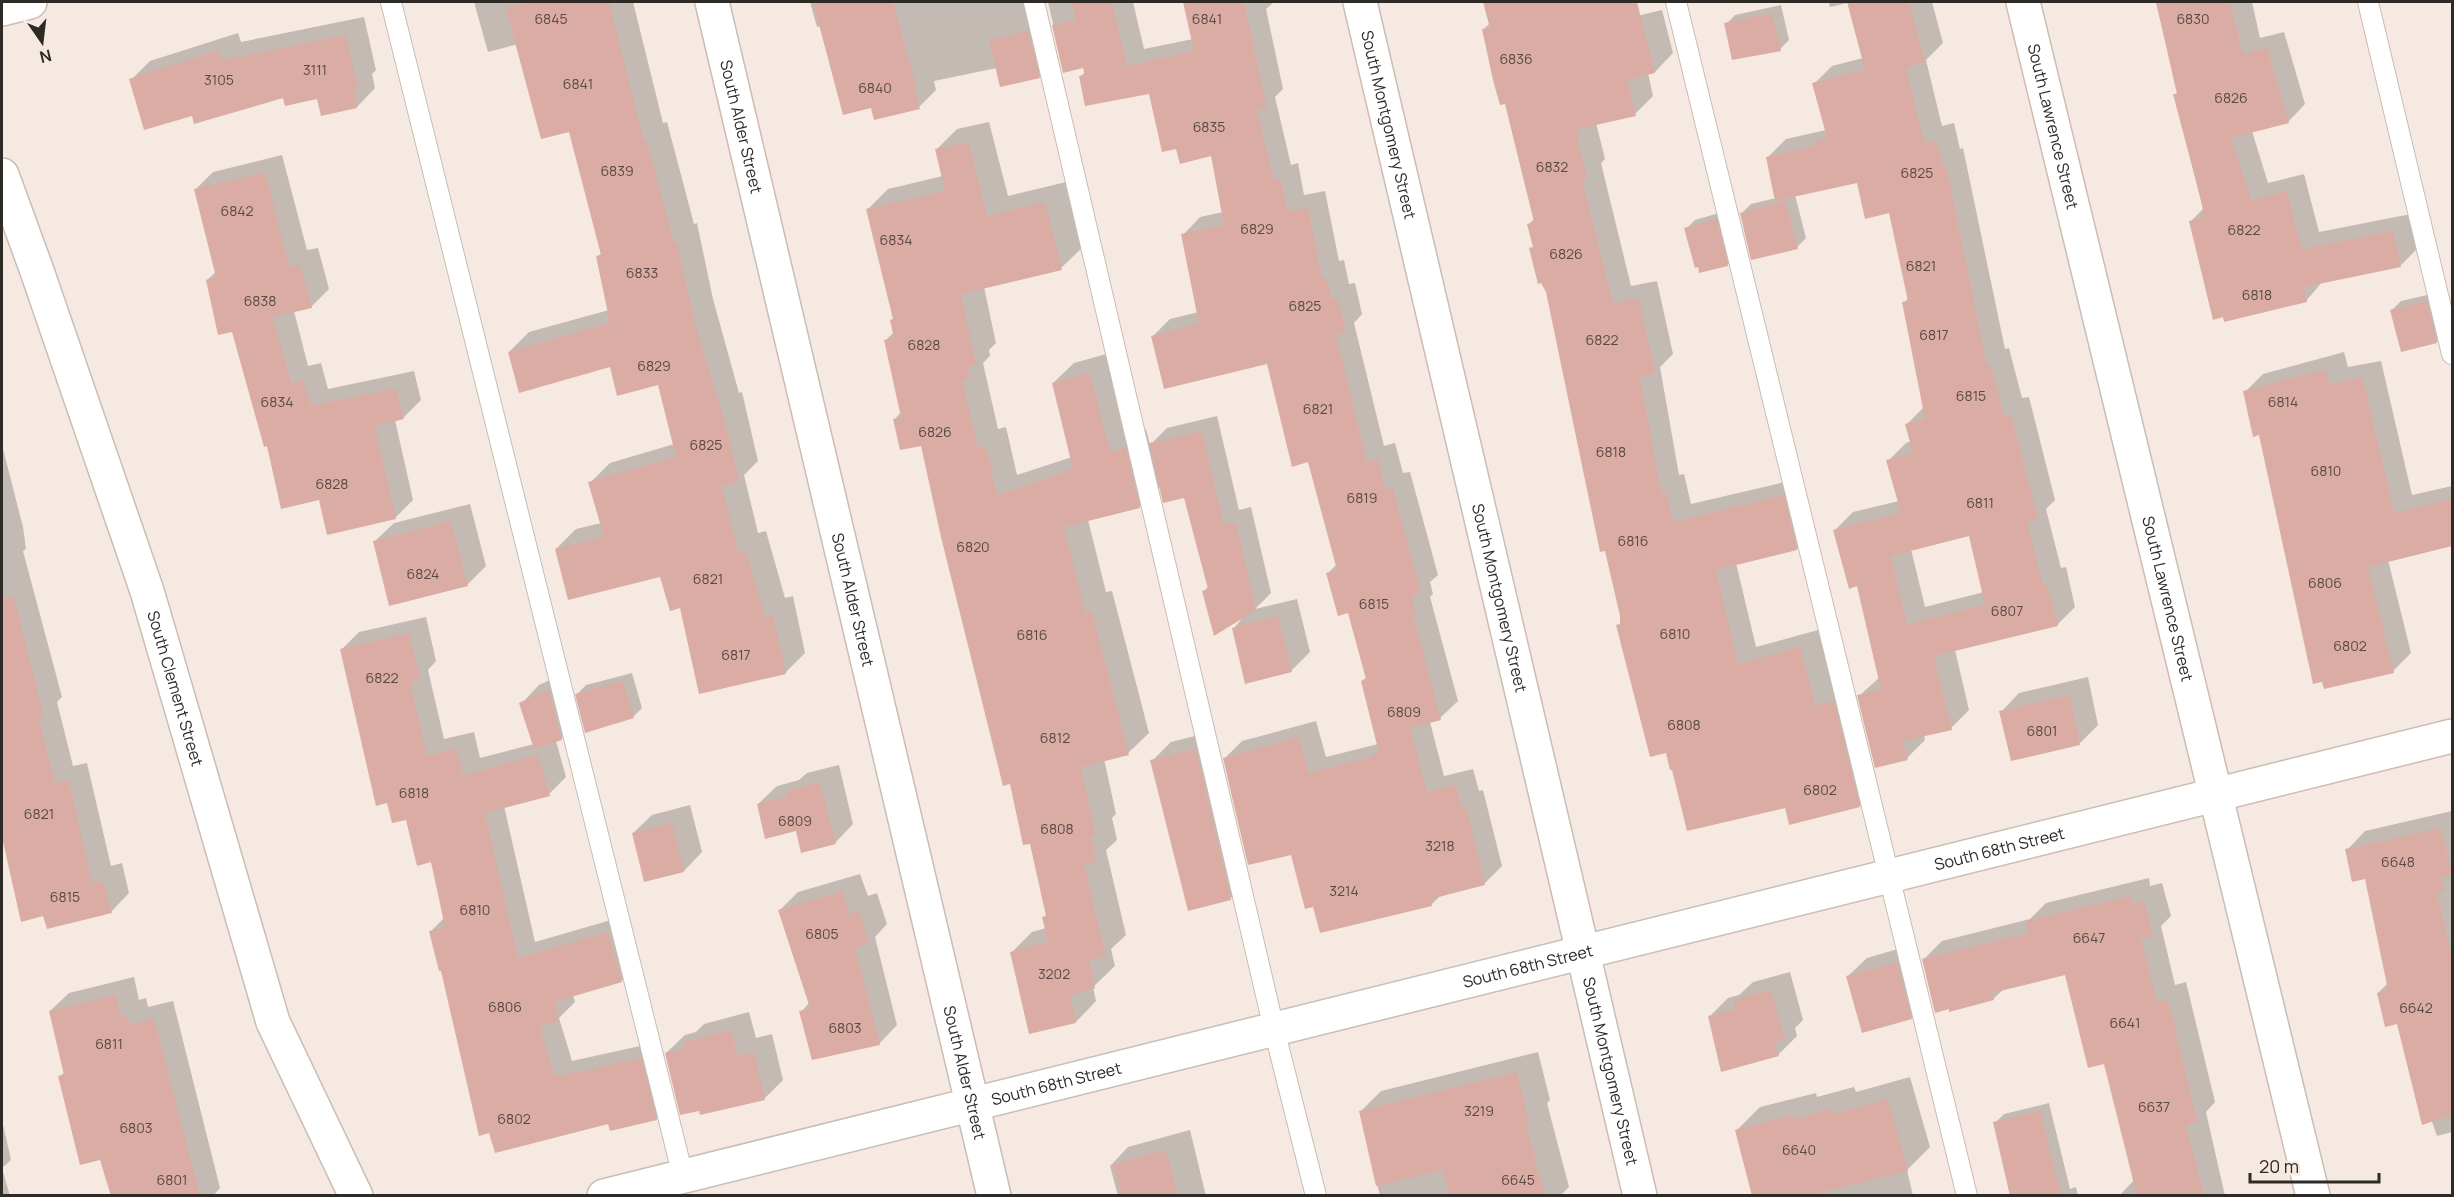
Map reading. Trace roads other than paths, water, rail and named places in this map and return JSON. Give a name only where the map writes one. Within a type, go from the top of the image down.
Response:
[{"type":"street","points":[[2,9],[30,2]]},
{"type":"street","name":"South Alder Street","points":[[712,2],[994,1196]]},
{"type":"street","name":"South Montgomery Street","points":[[1360,2],[1581,953],[1640,1196]]},
{"type":"street","name":"South Lawrence Street","points":[[2023,2],[2313,1196]]},
{"type":"street","name":"South Clement Street","points":[[2,175],[38,271],[147,591],[273,1022],[356,1196]]},
{"type":"street","name":"South 68th Street","points":[[604,1196],[2452,736]]},
{"type":"lane","points":[[391,2],[684,1176]]},
{"type":"lane","points":[[1034,2],[1274,1029],[1316,1196]]},
{"type":"lane","points":[[1677,2],[1968,1196]]},
{"type":"lane","points":[[2368,2],[2452,354]]}]
